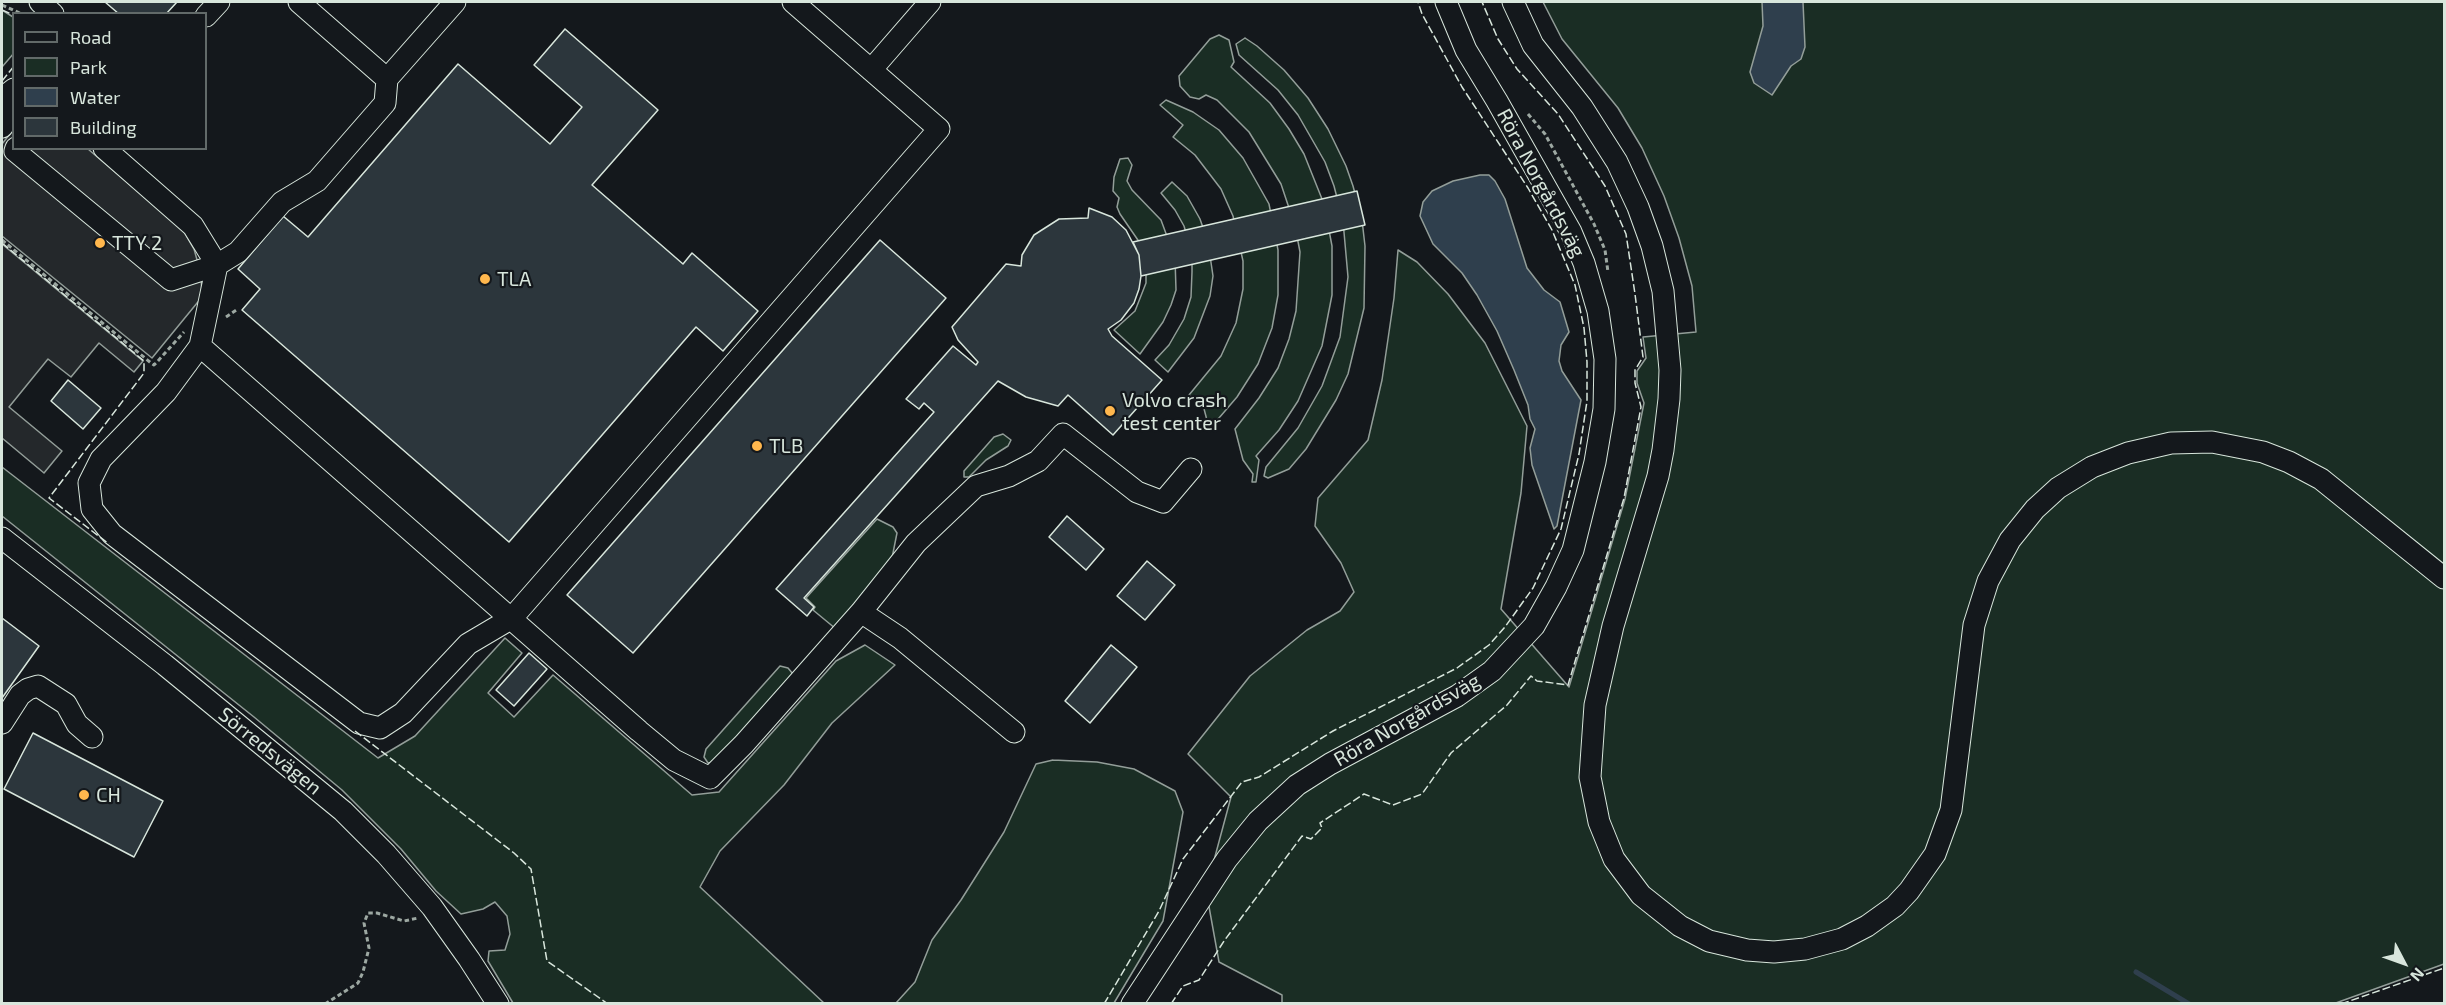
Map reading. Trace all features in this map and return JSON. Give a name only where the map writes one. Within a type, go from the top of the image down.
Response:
[{"type":"street","points":[[207,15],[219,2]]},
{"type":"street","points":[[299,2],[387,79]]},
{"type":"street","points":[[15,150],[171,280],[217,265],[238,252],[282,202],[317,181],[385,103],[387,79],[455,2]]},
{"type":"street","points":[[106,150],[193,226],[217,265],[202,337],[166,392],[101,459],[89,483],[92,509],[112,534],[359,723],[380,728],[403,712],[468,644],[512,618],[939,129],[793,2]]},
{"type":"street","points":[[871,70],[930,2]]},
{"type":"street","name":"Röra Norgårdsväg","points":[[1132,1004],[1227,859],[1258,821],[1297,785],[1330,764],[1457,696],[1492,671],[1534,626],[1573,550],[1595,462],[1604,409],[1605,359],[1598,311],[1584,263],[1571,232],[1466,50],[1446,2]]},
{"type":"street","points":[[1513,2],[1533,45],[1582,107],[1617,162],[1638,207],[1652,246],[1664,291],[1670,399],[1663,450],[1658,477],[1610,637],[1595,705],[1590,777],[1599,822],[1614,859],[1641,895],[1680,926],[1709,941],[1747,950],[1774,952],[1805,949],[1842,939],[1868,926],[1895,906],[1910,891],[1935,854],[1950,810],[1974,625],[1988,580],[2004,549],[2030,515],[2058,488],[2092,467],[2142,448],[2172,443],[2219,443],[2263,452],[2300,467],[2326,483],[2445,578]]},
{"type":"street","points":[[2,127],[12,114]]},
{"type":"street","points":[[202,337],[657,746],[675,760],[710,778],[751,736],[861,612],[916,543],[976,486],[1009,476],[1038,461],[1063,434],[1137,492],[1163,502],[1191,470]]},
{"type":"street","name":"Sörredsvägen","points":[[2,538],[165,665],[343,811],[386,854],[432,907],[498,1004]]},
{"type":"street","points":[[861,612],[900,638],[1014,732]]},
{"type":"street","points":[[2,723],[20,694],[38,687],[66,704],[77,724],[92,737]]},
{"type":"path","points":[[2,5],[18,12]]},
{"type":"path","points":[[1524,110],[1545,134],[1594,224],[1605,250],[1608,275]]},
{"type":"path","points":[[2,240],[154,364],[182,333],[202,337],[238,309]]},
{"type":"path","points":[[325,1004],[358,983],[369,948],[364,923],[365,916],[373,912],[411,921],[420,917],[413,909]]},
{"type":"green space","points":[[1543,2],[2444,2],[2444,964],[2333,1004],[1282,1003],[1282,995],[1219,962],[1206,890],[1231,797],[1188,754],[1250,676],[1307,630],[1340,611],[1354,592],[1341,563],[1315,526],[1318,498],[1368,440],[1382,380],[1394,298],[1398,250],[1417,262],[1448,294],[1485,343],[1527,426],[1521,493],[1501,609],[1569,687],[1625,499],[1644,403],[1637,383],[1637,371],[1646,358],[1643,337],[1696,332],[1692,286],[1679,238],[1664,196],[1642,148],[1618,108],[1562,39]]},
{"type":"green space","points":[[2,10],[12,16],[12,55],[2,67]]},
{"type":"green space","points":[[1219,35],[1229,40],[1234,62],[1231,67],[1270,103],[1304,154],[1324,204],[1332,246],[1332,295],[1322,346],[1298,401],[1279,430],[1256,456],[1259,460],[1256,482],[1252,482],[1253,474],[1243,460],[1235,429],[1278,368],[1289,339],[1296,311],[1300,252],[1295,226],[1281,184],[1249,132],[1217,100],[1206,95],[1199,99],[1190,97],[1180,86],[1179,76],[1210,39]]},
{"type":"green space","points":[[1245,38],[1284,70],[1308,98],[1328,129],[1353,186],[1362,220],[1365,246],[1364,308],[1348,374],[1336,400],[1306,449],[1289,469],[1268,478],[1264,476],[1266,467],[1298,428],[1322,386],[1340,337],[1348,277],[1343,221],[1325,162],[1298,115],[1278,90],[1239,55],[1236,44]]},
{"type":"green space","points":[[1166,100],[1193,112],[1219,130],[1243,158],[1269,204],[1278,250],[1278,295],[1272,328],[1258,364],[1237,397],[1213,425],[1208,424],[1203,405],[1189,395],[1221,356],[1236,323],[1243,289],[1243,261],[1233,216],[1221,189],[1195,155],[1173,137],[1183,125],[1160,105]]},
{"type":"green space","points":[[1128,158],[1132,165],[1127,181],[1132,190],[1161,220],[1175,258],[1176,290],[1171,305],[1163,322],[1140,354],[1114,330],[1135,311],[1146,283],[1146,263],[1142,246],[1120,214],[1117,207],[1119,198],[1113,191],[1114,177],[1120,159]]},
{"type":"green space","points":[[1172,182],[1187,196],[1200,219],[1208,242],[1213,276],[1210,296],[1194,338],[1168,372],[1155,360],[1169,345],[1184,319],[1191,297],[1192,272],[1192,253],[1184,226],[1161,193]]},
{"type":"green space","points":[[1003,434],[1011,440],[1008,446],[986,460],[969,477],[964,477],[964,471],[994,437]]},
{"type":"green space","points":[[2,467],[378,758],[415,736],[505,638],[522,653],[488,693],[514,717],[553,675],[692,795],[719,792],[836,661],[865,645],[895,665],[832,723],[784,785],[720,851],[700,887],[824,1003],[513,1003],[488,961],[489,951],[505,950],[510,934],[507,916],[495,902],[483,909],[461,914],[436,891],[401,849],[342,790],[2,516]]},
{"type":"green space","points":[[877,519],[893,527],[897,533],[890,568],[836,629],[813,610],[815,607],[806,598]]},
{"type":"green space","points":[[780,666],[788,668],[793,674],[714,762],[708,763],[704,757],[706,749]]},
{"type":"green space","points":[[1053,760],[1097,762],[1134,769],[1175,791],[1183,812],[1163,921],[1114,1003],[896,1003],[915,982],[932,940],[961,900],[1004,832],[1036,764]]},
{"type":"shaded area","name":"TTY 2","points":[[12,131],[12,150],[89,150],[183,230],[194,249],[201,274],[202,297],[152,358],[2,236],[2,144]]},
{"type":"shaded area","points":[[2,244],[143,361],[134,372],[99,343],[71,377],[48,359],[9,407],[62,451],[44,473],[2,438]]},
{"type":"water","points":[[1762,2],[1803,2],[1805,47],[1801,59],[1791,66],[1772,95],[1754,83],[1750,72],[1763,26]]},
{"type":"water","points":[[1489,175],[1495,181],[1505,199],[1527,268],[1544,290],[1560,302],[1569,332],[1561,345],[1559,361],[1562,371],[1581,400],[1557,526],[1554,529],[1532,465],[1530,448],[1535,429],[1514,370],[1497,331],[1477,295],[1462,273],[1433,244],[1420,216],[1423,202],[1432,191],[1453,181]]},
{"type":"building","points":[[105,2],[177,2],[168,12],[117,12]]},
{"type":"building","name":"TLA","points":[[565,29],[658,110],[592,185],[683,264],[692,253],[758,311],[723,351],[696,327],[509,542],[242,310],[260,289],[238,269],[283,216],[308,237],[458,64],[550,144],[582,107],[534,65]]},
{"type":"building","points":[[1357,191],[1365,225],[1141,276],[1139,255],[1133,242]]},
{"type":"building","name":"Volvo crash test center","points":[[1089,208],[1112,217],[1126,230],[1139,255],[1141,276],[1134,303],[1121,320],[1108,329],[1112,336],[1162,380],[1113,435],[1068,395],[1058,406],[1026,397],[998,381],[804,598],[814,607],[807,616],[776,589],[934,412],[924,403],[919,409],[906,399],[953,346],[976,365],[978,362],[958,340],[952,327],[1006,264],[1021,266],[1022,255],[1034,235],[1059,219],[1088,218]]},
{"type":"building","name":"TLB","points":[[880,240],[946,298],[633,653],[567,595]]},
{"type":"building","points":[[68,380],[101,408],[83,429],[51,401]]},
{"type":"building","points":[[1067,516],[1104,549],[1086,570],[1049,537]]},
{"type":"building","points":[[1147,561],[1175,585],[1145,620],[1117,596]]},
{"type":"building","points":[[2,618],[39,646],[2,698]]},
{"type":"building","points":[[1111,645],[1137,667],[1090,723],[1065,701]]},
{"type":"building","points":[[529,653],[547,669],[514,706],[496,690]]},
{"type":"building","name":"CH","points":[[33,733],[163,801],[134,857],[4,789]]},
{"type":"waterway","points":[[2136,972],[2189,1004]]},
{"type":"fence","points":[[1104,1004],[1159,911],[1183,859],[1242,782],[1259,777],[1333,731],[1457,668],[1489,645],[1533,588],[1561,529],[1579,454],[1587,401],[1584,328],[1575,285],[1552,230],[1528,188],[1462,87],[1422,14],[1418,2]]},
{"type":"fence","points":[[1171,1004],[1183,986],[1199,980],[1224,941],[1302,836],[1311,839],[1322,828],[1320,823],[1364,794],[1393,805],[1422,794],[1451,753],[1507,705],[1531,676],[1537,681],[1568,685],[1624,498],[1641,407],[1635,383],[1635,370],[1643,357],[1626,234],[1605,186],[1558,114],[1517,69],[1498,39],[1482,2]]},
{"type":"fence","points":[[2,10],[12,14]]},
{"type":"fence","points":[[2,81],[12,68]]},
{"type":"fence","points":[[2,243],[144,361],[144,373],[49,498],[109,544]]},
{"type":"fence","points":[[355,731],[514,853],[531,869],[547,961],[608,1004]]},
{"type":"fence","points":[[2341,1004],[2444,968]]},
{"type":"place","name":"TTY 2","points":[[100,243]]},
{"type":"place","name":"TLA","points":[[485,279]]},
{"type":"place","name":"Volvo crash test center","points":[[1110,411]]},
{"type":"place","name":"TLB","points":[[757,446]]},
{"type":"place","name":"CH","points":[[84,795]]}]
